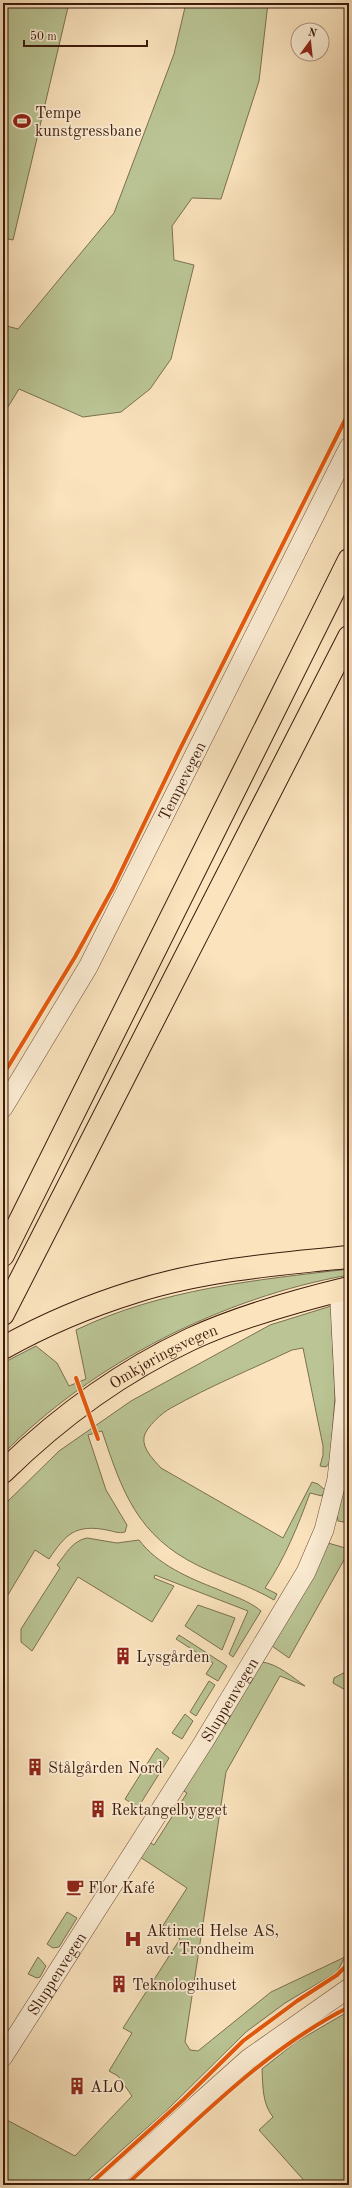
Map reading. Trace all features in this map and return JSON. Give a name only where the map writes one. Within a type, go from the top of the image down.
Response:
[{"type":"main road","points":[[3,1255],[349,560]]},
{"type":"main road","points":[[3,1314],[349,637]]},
{"type":"main road","points":[[3,1348],[50,1324],[134,1292],[183,1279],[255,1267],[349,1257]]},
{"type":"main road","name":"Omkjøringsvegen","points":[[3,1472],[30,1445],[79,1406],[122,1377],[191,1339],[286,1304],[345,1296]]},
{"type":"street","name":"Tempevegen","points":[[3,1108],[88,968],[349,447]]},
{"type":"street","name":"Sluppenvegen","points":[[3,2058],[203,1743],[306,1572],[324,1530],[338,1479],[345,1401],[345,1296]]},
{"type":"street","points":[[107,2185],[248,2059],[349,1988]]},
{"type":"green space","name":"Tempe kunstgressbane","points":[[3,3],[69,3],[13,240],[3,238]]},
{"type":"green space","points":[[186,3],[268,3],[259,81],[221,199],[192,198],[172,226],[174,260],[194,265],[171,359],[150,389],[121,412],[83,417],[19,389],[3,415],[3,325],[18,329],[114,213],[174,54]]},
{"type":"green space","points":[[349,1269],[349,1275],[302,1285],[255,1299],[208,1317],[162,1339],[119,1363],[77,1391],[38,1421],[3,1454],[3,1363],[36,1346],[57,1363],[69,1386],[86,1379],[76,1330],[108,1316],[141,1305],[210,1288],[279,1277]]},
{"type":"green space","points":[[331,1306],[335,1397],[330,1462],[326,1467],[320,1466],[323,1455],[323,1446],[303,1348],[292,1350],[216,1385],[171,1408],[155,1420],[145,1433],[144,1437],[147,1450],[161,1468],[283,1538],[312,1482],[318,1484],[325,1490],[322,1496],[310,1493],[290,1542],[279,1565],[265,1588],[277,1594],[274,1600],[256,1590],[199,1566],[178,1554],[160,1541],[146,1526],[125,1492],[109,1453],[102,1431],[88,1435],[106,1490],[127,1525],[125,1532],[118,1533],[96,1528],[79,1530],[66,1537],[49,1559],[35,1550],[3,1603],[3,1506],[59,1451],[131,1401],[270,1325]]},
{"type":"green space","points":[[349,1470],[349,1523],[338,1521],[337,1514]]},
{"type":"green space","points":[[87,1538],[117,1543],[139,1540],[155,1557],[175,1570],[245,1601],[261,1611],[233,1657],[229,1654],[248,1611],[155,1575],[154,1578],[174,1586],[152,1622],[78,1577],[32,1651],[21,1642],[21,1629],[60,1568],[57,1565],[66,1552],[77,1542]]},
{"type":"green space","points":[[328,1543],[349,1549],[349,1551],[289,1658],[272,1646]]},
{"type":"green space","points":[[198,1605],[235,1618],[222,1650],[185,1626]]},
{"type":"green space","points":[[179,1635],[227,1666],[218,1681],[206,1674],[213,1663],[176,1639]]},
{"type":"green space","points":[[262,1662],[274,1665],[305,1686],[280,1676],[226,1772],[185,2042],[190,2050],[198,2051],[271,1992],[345,1957],[337,1972],[285,2003],[246,2032],[165,2112],[82,2185],[3,2185],[3,2118],[75,2156],[132,2096],[118,2076],[109,2071],[132,2033],[123,2028],[180,1939],[162,1927],[187,1888],[140,1857],[149,1842],[154,1845],[187,1793],[182,1790]]},
{"type":"green space","points":[[349,1670],[349,1692],[333,1683],[334,1678]]},
{"type":"green space","points":[[209,1681],[215,1685],[196,1716],[190,1712]]},
{"type":"green space","points":[[185,1714],[193,1721],[182,1739],[172,1733]]},
{"type":"green space","points":[[157,1748],[169,1758],[137,1807],[125,1799]]},
{"type":"green space","points":[[67,1912],[77,1918],[59,1947],[53,1948],[47,1944]]},
{"type":"green space","points":[[38,1957],[46,1966],[40,1977],[37,1978],[28,1974]]},
{"type":"green space","points":[[349,2011],[349,2185],[308,2185],[259,2130],[273,2117],[269,2112],[265,2100],[262,2069],[296,2042]]},
{"type":"cycle path","points":[[3,1075],[75,957],[113,888],[179,751],[349,412]]},
{"type":"cycle path","points":[[76,1378],[98,1439]]},
{"type":"cycle path","points":[[89,2185],[184,2099],[243,2041],[297,2001],[337,1975],[349,1963]]},
{"type":"cycle path","points":[[126,2185],[232,2088],[288,2044],[318,2024],[349,2007]]},
{"type":"place","name":"Tempe kunstgressbane","points":[[22,121]]},
{"type":"place","name":"Lysgården","points":[[123,1656]]},
{"type":"place","name":"Stålgården Nord","points":[[35,1767]]},
{"type":"place","name":"Rektangelbygget","points":[[98,1809]]},
{"type":"place","name":"Flor Kafé","points":[[75,1887]]},
{"type":"place","name":"Aktimed Helse AS, avd. Trondheim","points":[[133,1939]]},
{"type":"place","name":"Teknologihuset","points":[[119,1984]]},
{"type":"place","name":"ALO","points":[[77,2086]]}]
